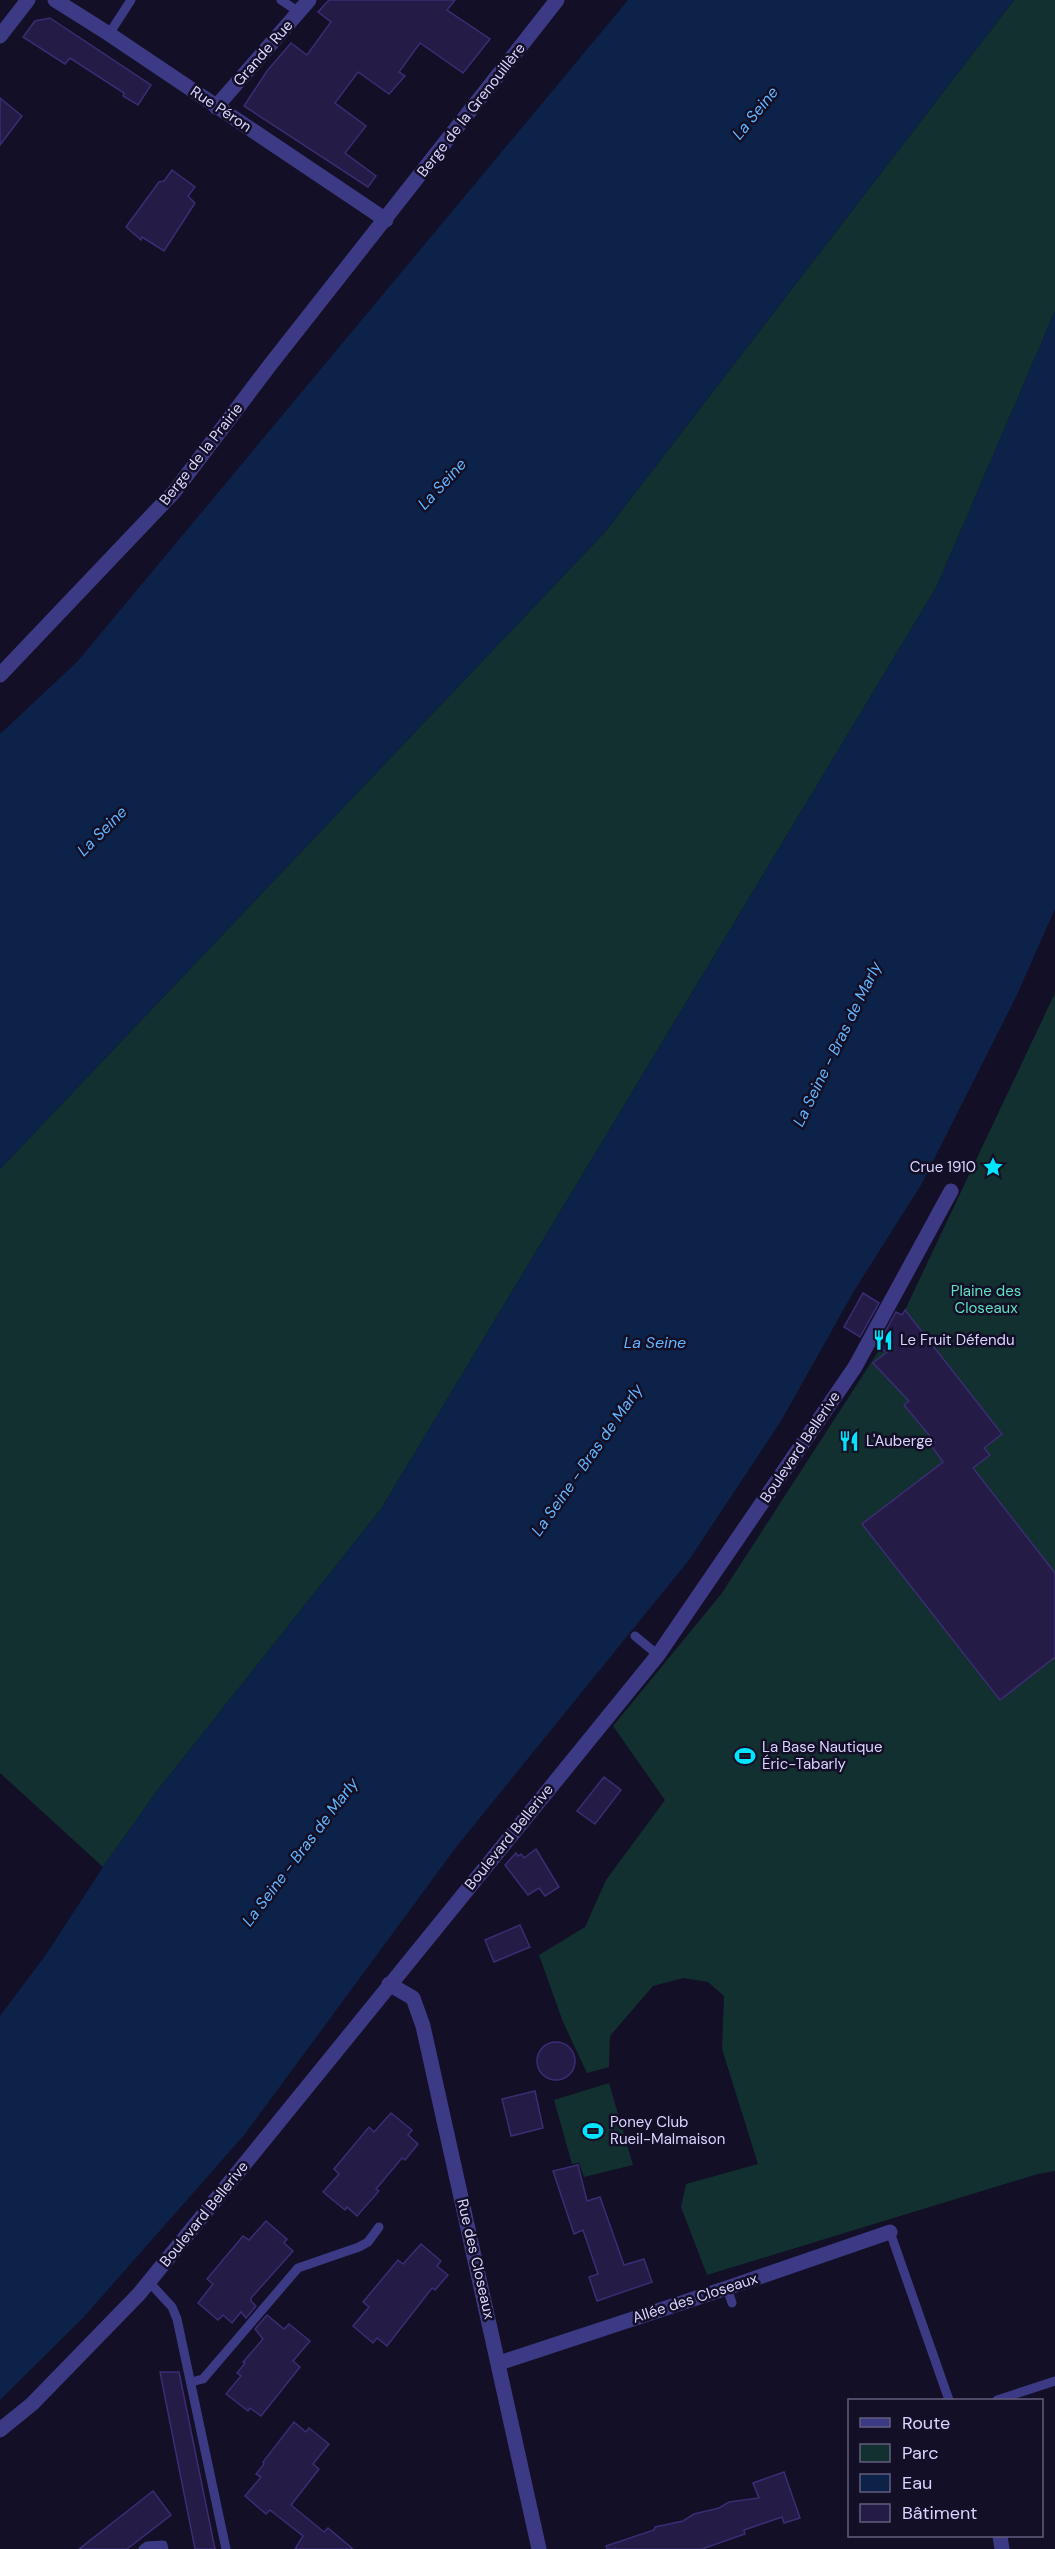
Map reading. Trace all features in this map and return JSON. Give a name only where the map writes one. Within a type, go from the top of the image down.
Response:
[{"type":"street","points":[[0,36],[28,0]]},
{"type":"street","name":"Rue Péron","points":[[55,0],[386,220]]},
{"type":"street","name":"Grande Rue","points":[[216,106],[309,0]]},
{"type":"street","name":"Berge de la Grenouillère","points":[[386,220],[557,0]]},
{"type":"street","name":"Berge de la Prairie","points":[[0,675],[174,492],[270,365],[386,220]]},
{"type":"street","name":"Boulevard Bellerive","points":[[0,2430],[32,2404],[149,2282],[658,1654],[855,1367],[951,1191]]},
{"type":"street","name":"Rue des Closeaux","points":[[389,1984],[413,1998],[423,2026],[539,2549]]},
{"type":"street","name":"Allée des Closeaux","points":[[499,2363],[730,2296],[890,2232]]},
{"type":"lane","points":[[109,34],[131,0]]},
{"type":"lane","points":[[281,0],[298,12]]},
{"type":"lane","points":[[634,1636],[658,1654]]},
{"type":"lane","points":[[191,2382],[203,2379],[298,2268],[359,2247],[368,2242],[379,2227]]},
{"type":"lane","points":[[890,2232],[950,2399]]},
{"type":"lane","points":[[149,2282],[172,2307],[177,2319],[226,2549]]},
{"type":"lane","points":[[1000,2399],[1055,2381]]},
{"type":"lane","points":[[143,2549],[147,2546],[164,2545],[164,2549]]},
{"type":"green space","points":[[1014,0],[1055,0],[1055,311],[937,586],[381,1509],[157,1791],[103,1867],[0,1773],[0,1169],[605,532]]},
{"type":"green space","name":"Plaine des Closeaux","points":[[1055,993],[1055,2171],[1038,2174],[707,2275],[681,2207],[686,2184],[758,2164],[722,2049],[724,1996],[708,1982],[683,1978],[653,1986],[610,2036],[609,2067],[587,2073],[563,2022],[539,1955],[585,1927],[606,1880],[665,1800],[613,1726],[722,1593],[905,1310]]},
{"type":"green space","name":"Poney Club Rueil-Malmaison","points":[[609,2083],[633,2165],[584,2177],[579,2163],[572,2164],[554,2100]]},
{"type":"water","name":"La Seine","points":[[628,0],[1014,0],[605,532],[0,1169],[0,734],[77,662]]},
{"type":"water","name":"La Seine","points":[[1055,311],[1055,909],[1016,997],[921,1185],[854,1291],[781,1421],[689,1560],[457,1846],[245,2134],[83,2318],[0,2400],[0,2016],[45,1956],[103,1867],[157,1791],[381,1509],[937,586]]},
{"type":"building","points":[[329,0],[455,0],[447,10],[490,39],[463,73],[420,43],[399,72],[405,76],[389,94],[358,72],[335,103],[366,126],[345,153],[376,176],[368,187],[244,106],[267,71],[291,43],[307,55],[331,22],[318,12]]},
{"type":"building","points":[[50,18],[151,85],[138,105],[123,96],[124,93],[70,58],[65,64],[23,37],[35,21]]},
{"type":"building","points":[[0,98],[22,116],[0,145]]},
{"type":"building","points":[[172,170],[195,187],[188,196],[195,203],[164,251],[142,237],[141,240],[126,227],[159,182],[164,181]]},
{"type":"building","points":[[863,1293],[879,1303],[860,1337],[844,1327]]},
{"type":"building","points":[[905,1310],[1002,1434],[984,1448],[990,1455],[973,1468],[1055,1573],[1055,1657],[1000,1700],[862,1524],[943,1462],[931,1445],[935,1442],[904,1405],[909,1401],[873,1363],[887,1352],[877,1347],[896,1312],[902,1315]]},
{"type":"building","points":[[604,1777],[621,1790],[595,1824],[577,1811]]},
{"type":"building","points":[[536,1849],[559,1887],[545,1896],[539,1888],[528,1895],[505,1865],[516,1853],[518,1856],[521,1854],[524,1858]]},
{"type":"building","points":[[520,1925],[530,1947],[494,1962],[485,1940]]},
{"type":"building","points":[[556,2042],[570,2047],[575,2061],[570,2075],[556,2080],[542,2075],[537,2061],[542,2047]]},
{"type":"building","points":[[535,2091],[543,2128],[511,2136],[502,2099]]},
{"type":"building","points":[[391,2113],[412,2130],[408,2135],[418,2144],[405,2160],[402,2158],[376,2189],[379,2191],[357,2216],[347,2207],[345,2210],[323,2192],[339,2174],[334,2169],[369,2127],[374,2132]]},
{"type":"building","points":[[578,2165],[587,2201],[600,2197],[624,2265],[644,2259],[652,2282],[597,2301],[589,2277],[598,2274],[583,2230],[574,2234],[553,2171]]},
{"type":"building","points":[[266,2221],[287,2239],[284,2243],[293,2251],[251,2298],[256,2306],[246,2318],[241,2312],[232,2323],[223,2315],[218,2320],[198,2303],[213,2284],[207,2279],[243,2236],[249,2240]]},
{"type":"building","points":[[421,2244],[441,2261],[437,2266],[448,2275],[435,2290],[432,2288],[387,2346],[377,2338],[373,2343],[353,2326],[369,2307],[363,2302],[398,2260],[403,2264]]},
{"type":"building","points":[[267,2315],[284,2329],[289,2324],[310,2341],[293,2361],[300,2367],[261,2416],[250,2408],[248,2411],[226,2394],[241,2376],[237,2373],[245,2363],[243,2362],[263,2339],[255,2329]]},
{"type":"building","points":[[160,2372],[179,2372],[215,2549],[195,2549]]},
{"type":"building","points":[[294,2422],[306,2432],[309,2428],[329,2444],[313,2464],[319,2469],[291,2505],[324,2532],[328,2528],[353,2549],[295,2549],[303,2536],[270,2510],[266,2514],[245,2496],[261,2477],[256,2474],[264,2464],[263,2462]]},
{"type":"building","points":[[784,2472],[800,2518],[784,2523],[782,2517],[744,2530],[745,2534],[702,2549],[607,2549],[606,2546],[654,2530],[655,2527],[683,2521],[694,2514],[719,2508],[729,2502],[759,2498],[753,2483]]},
{"type":"building","points":[[153,2491],[171,2515],[127,2549],[79,2549]]},
{"type":"place","name":"Crue 1910","points":[[993,1167]]},
{"type":"place","name":"Le Fruit Défendu","points":[[883,1340]]},
{"type":"place","name":"L'Auberge","points":[[849,1441]]},
{"type":"place","name":"La Base Nautique Éric-Tabarly","points":[[745,1756]]},
{"type":"place","name":"Poney Club Rueil-Malmaison","points":[[593,2131]]},
{"type":"water label","name":"La Seine - Bras de Marly","points":[[837,1044]]},
{"type":"water label","name":"La Seine - Bras de Marly","points":[[587,1460]]},
{"type":"water label","name":"La Seine - Bras de Marly","points":[[300,1852]]}]
